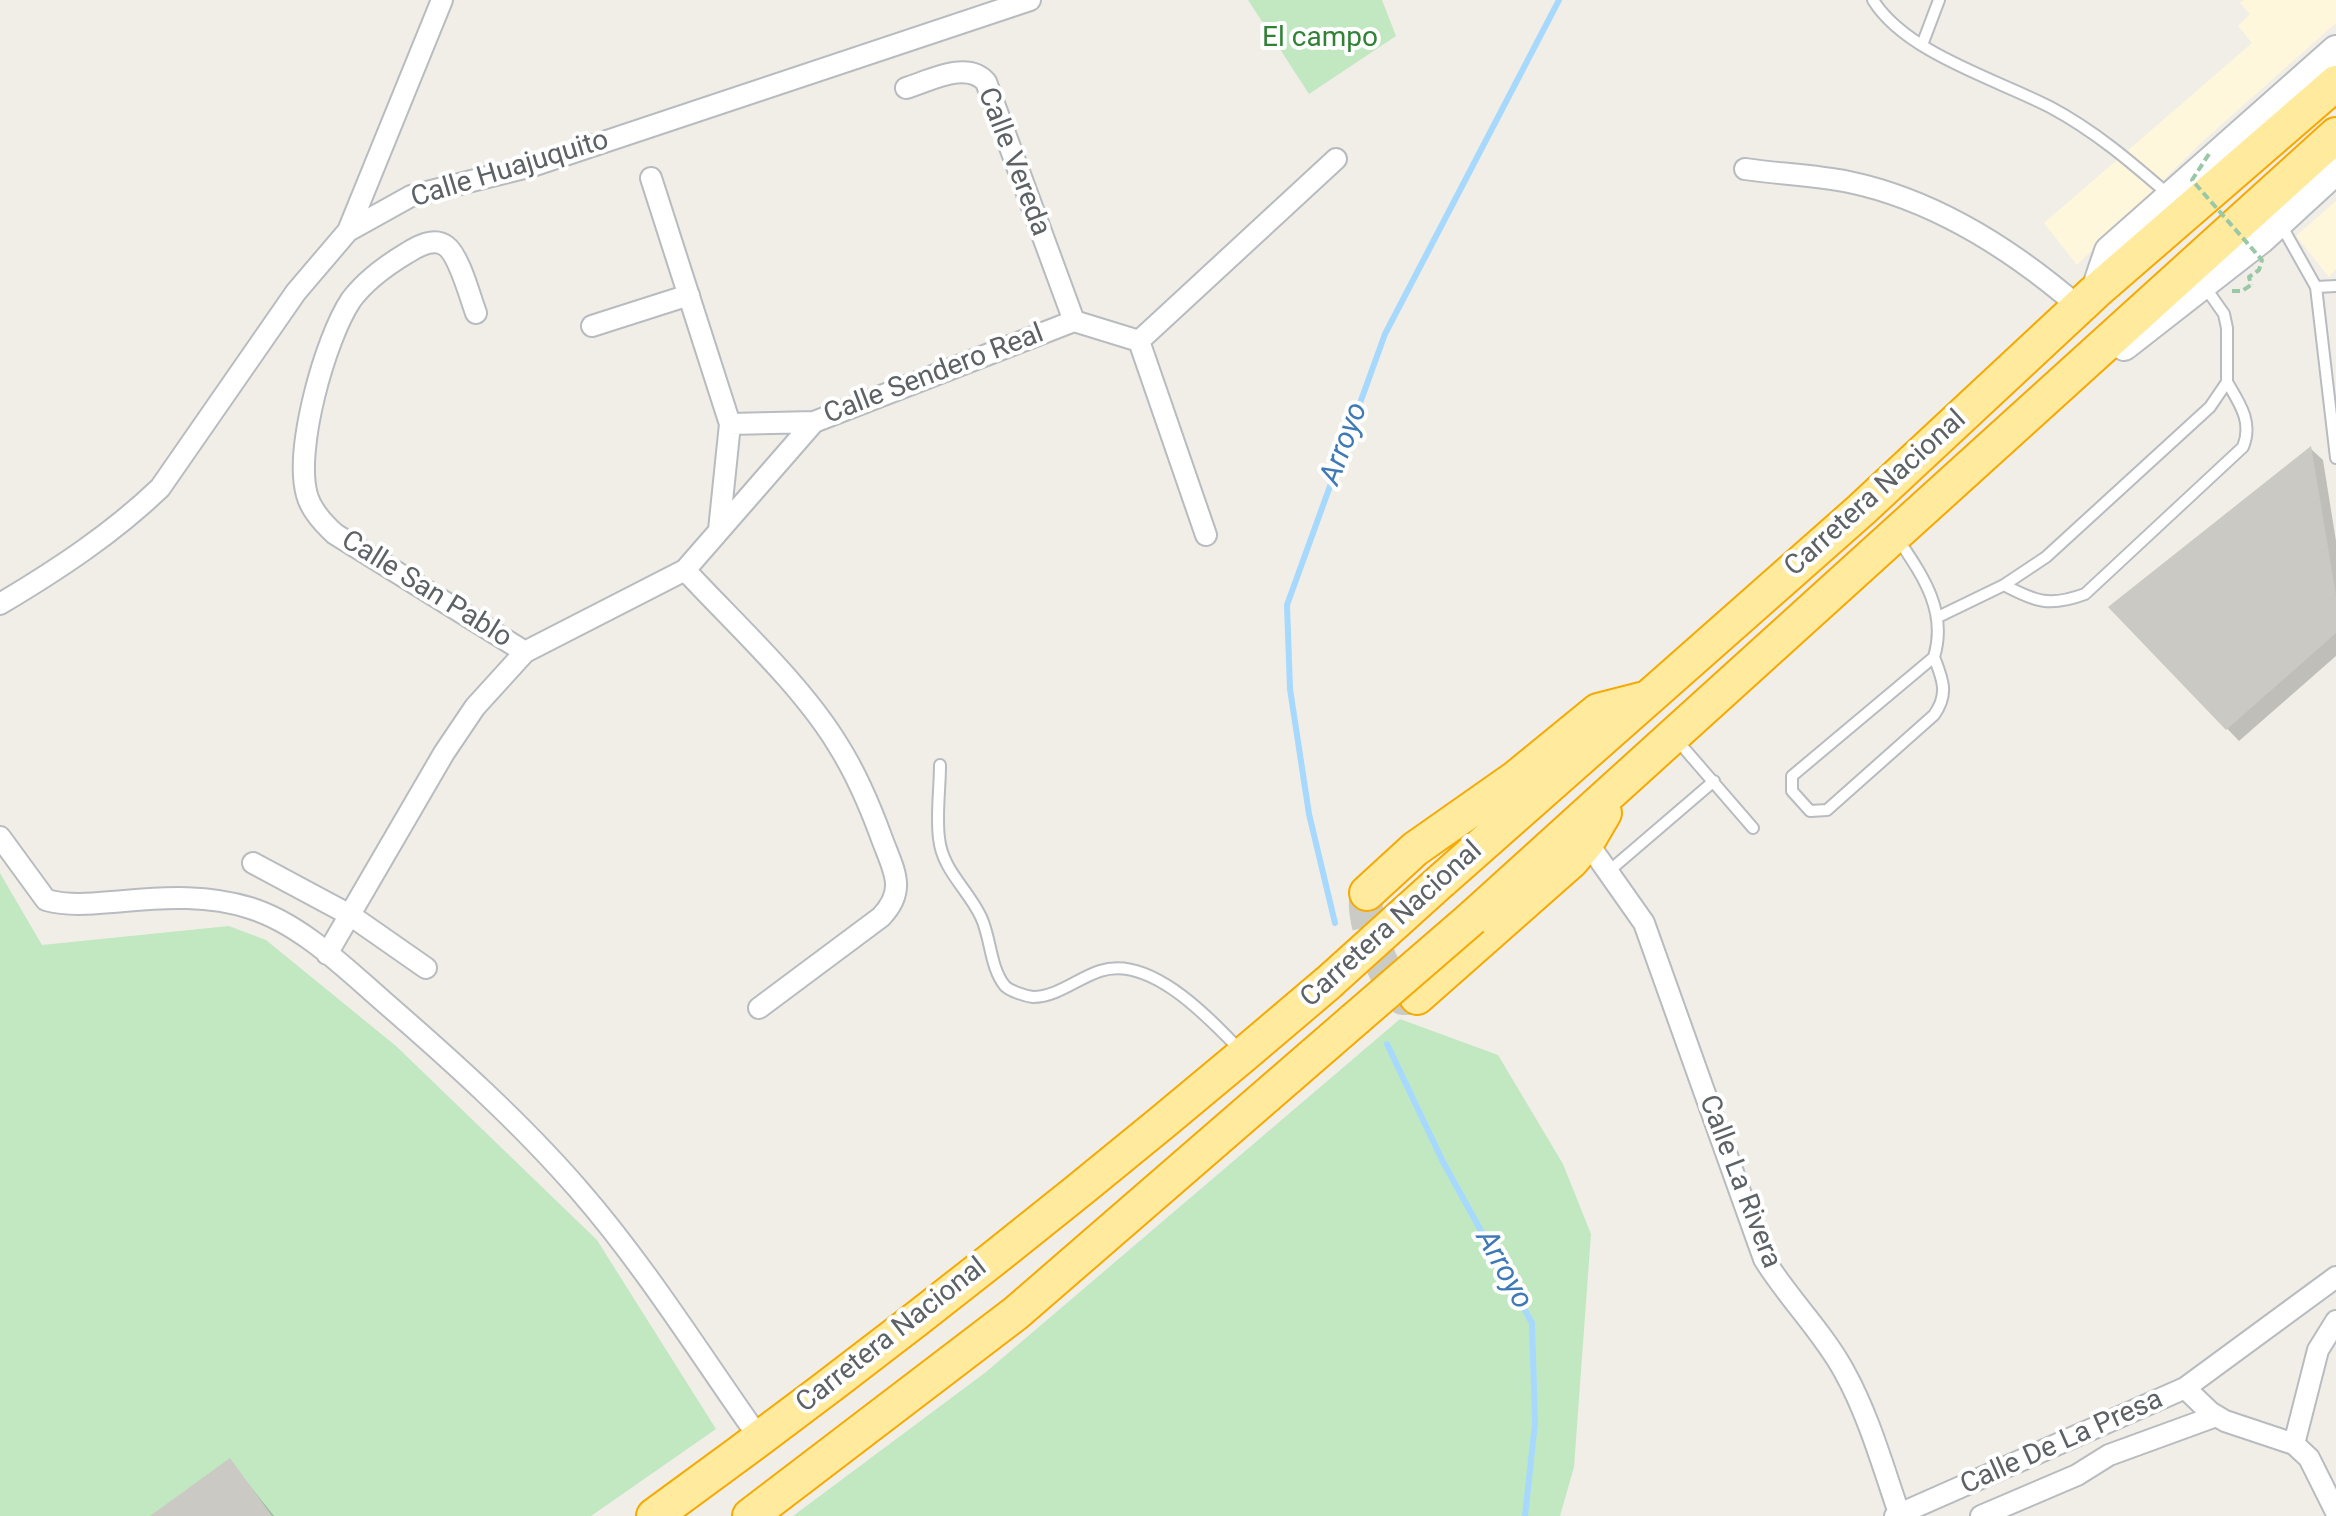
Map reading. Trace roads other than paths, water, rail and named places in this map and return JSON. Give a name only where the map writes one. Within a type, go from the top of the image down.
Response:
[{"type":"highway","name":"Carretera Nacional","points":[[654,1516],[760,1439],[1244,1055],[1861,510],[2087,299],[2336,83]]},
{"type":"highway","name":"Carretera Nacional","points":[[750,1516],[1016,1313],[1205,1153],[1472,918],[2336,135]]},
{"type":"highway","points":[[1367,893],[1415,849],[1516,778],[1598,711],[1649,698]]},
{"type":"highway","points":[[1417,997],[1505,924],[1587,842],[1624,778]]},
{"type":"main road","name":"Carretera Nacional","points":[[2087,299],[2109,251],[2336,50]]},
{"type":"main road","name":"Carretera Nacional","points":[[2089,356],[2120,349],[2203,285],[2336,170]]},
{"type":"street","points":[[348,231],[442,0]]},
{"type":"street","name":"Calle Huajuquito","points":[[0,604],[65,566],[132,515],[160,488],[296,292],[348,231],[411,196],[532,166],[1030,0]]},
{"type":"street","name":"Calle Vereda","points":[[906,88],[957,72],[980,75],[986,82],[1074,321]]},
{"type":"street","points":[[1206,535],[1139,341],[1336,159]]},
{"type":"street","points":[[1745,169],[1849,182],[1925,205],[2087,299]]},
{"type":"street","points":[[651,178],[730,424],[719,530]]},
{"type":"street","name":"Calle San Pablo","points":[[476,313],[455,257],[446,245],[434,242],[420,245],[387,265],[352,299],[332,336],[309,415],[307,495],[316,513],[335,534],[525,652]]},
{"type":"street","points":[[592,326],[689,295]]},
{"type":"street","name":"Calle Sendero Real","points":[[327,954],[444,753],[475,707],[525,652],[685,570],[814,422],[1074,321],[1139,341]]},
{"type":"street","points":[[730,424],[814,422]]},
{"type":"street","points":[[685,570],[807,703],[837,743],[865,792],[895,874],[897,893],[893,905],[881,917],[759,1008]]},
{"type":"street","points":[[0,837],[46,900],[78,904],[171,897],[214,900],[251,908],[286,924],[327,954],[452,1062],[579,1190],[653,1287],[760,1439]]},
{"type":"street","name":"Calle La Rivera","points":[[1587,842],[1644,923],[1764,1259],[1786,1295],[1842,1368],[1862,1407],[1898,1515]]},
{"type":"street","points":[[253,863],[350,915],[426,968]]},
{"type":"street","name":"Calle De La Presa","points":[[1898,1515],[2185,1388],[2334,1284]]},
{"type":"street","points":[[2294,1444],[2318,1350],[2336,1321]]},
{"type":"street","points":[[2185,1388],[2216,1416],[2294,1444],[2309,1458],[2336,1512]]},
{"type":"street","points":[[1981,1516],[2077,1475],[2109,1455],[2216,1416]]},
{"type":"lane","points":[[1873,0],[1884,18],[1922,45],[2051,108],[2107,141],[2169,195]]},
{"type":"lane","points":[[1922,45],[1939,0]]},
{"type":"lane","points":[[2279,222],[2316,287],[2336,458]]},
{"type":"lane","points":[[2004,585],[2033,600],[2062,602],[2085,594],[2243,447],[2249,433],[2244,412],[2227,382],[2224,314],[2203,285]]},
{"type":"lane","points":[[2316,287],[2336,286]]},
{"type":"lane","points":[[1938,617],[2004,585],[2076,532],[2210,407],[2227,382]]},
{"type":"lane","points":[[1894,533],[1928,585],[1938,617],[1939,640],[1934,657],[1792,776],[1792,791],[1810,811],[1827,810],[1934,715],[1943,701],[1944,684],[1934,657]]},
{"type":"lane","points":[[1672,734],[1753,828]]},
{"type":"lane","points":[[940,765],[939,839],[946,865],[981,916],[997,971],[1007,988],[1031,997],[1051,994],[1100,971],[1120,967],[1144,972],[1211,1020],[1244,1055]]},
{"type":"lane","points":[[1609,871],[1714,781]]},
{"type":"waterway","name":"Arroyo","points":[[1335,923],[1309,814],[1290,689],[1287,605],[1385,334],[1559,0]]},
{"type":"waterway","name":"Arroyo","points":[[1387,1044],[1443,1162],[1532,1323],[1535,1423],[1525,1516]]},
{"type":"tunnel","points":[[1367,893],[1367,917],[1382,964],[1403,998],[1415,998]]},
{"type":"park label","name":"El campo","points":[[1320,39]]}]
